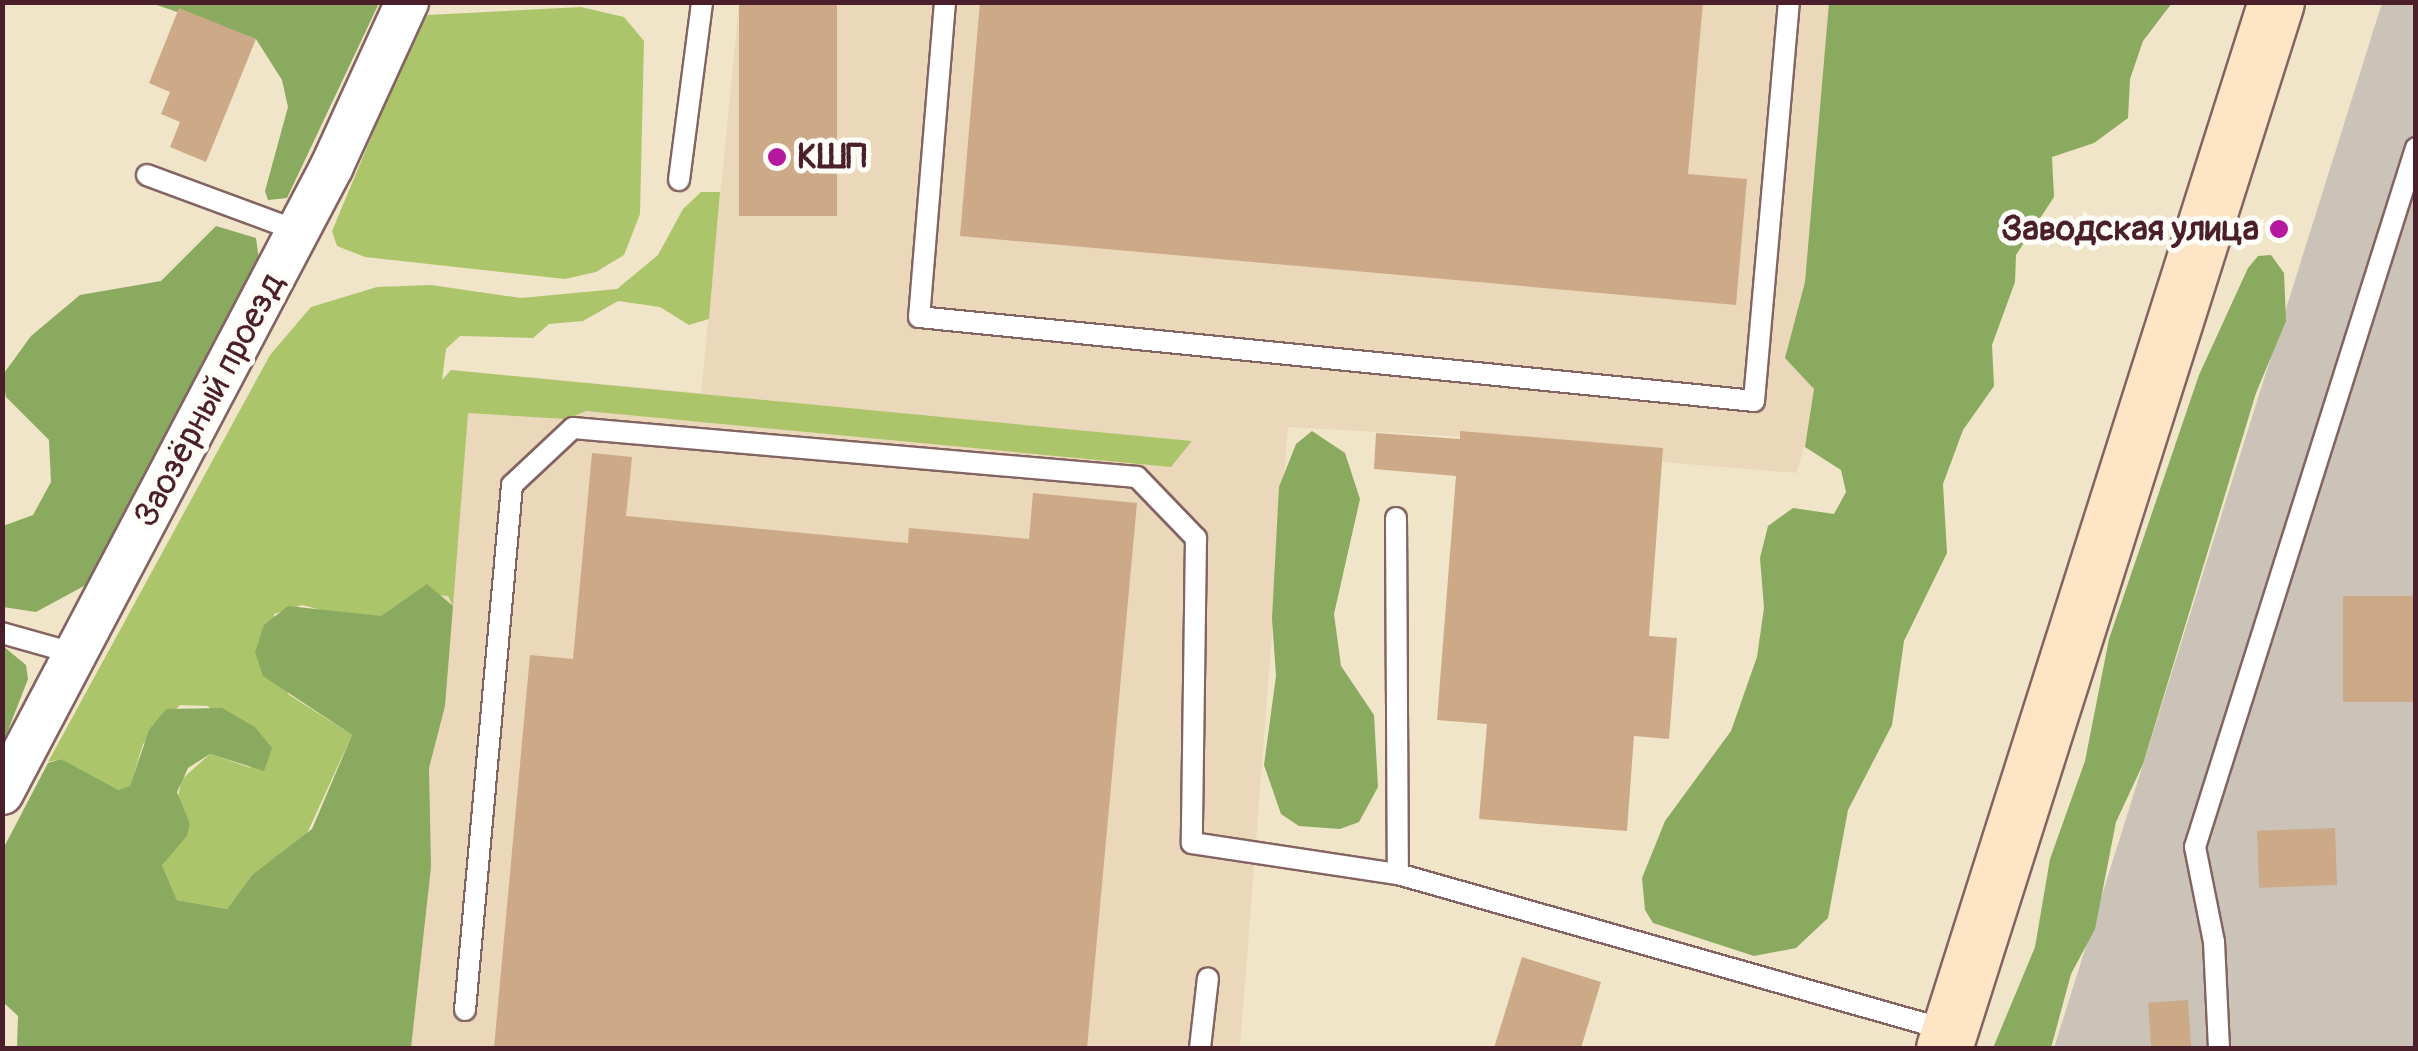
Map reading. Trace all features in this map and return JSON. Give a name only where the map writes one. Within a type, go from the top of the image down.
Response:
[{"type":"street","name":"Заозёрный проезд","points":[[2,793],[298,231],[407,2]]},
{"type":"street","points":[[1947,1039],[2276,2]]},
{"type":"lane","points":[[679,180],[702,2]]},
{"type":"lane","points":[[945,2],[919,317],[1754,401],[1790,2]]},
{"type":"lane","points":[[2219,1048],[2214,942],[2195,847],[2416,148]]},
{"type":"lane","points":[[147,175],[298,231]]},
{"type":"lane","points":[[465,1010],[512,485],[573,428],[1137,478],[1196,538],[1192,843],[1398,874],[1947,1039]]},
{"type":"lane","points":[[1396,518],[1398,874]]},
{"type":"lane","points":[[2,633],[76,654]]},
{"type":"lane","points":[[1200,1048],[1208,978]]},
{"type":"shaded area","points":[[739,3],[1943,3],[1796,473],[1662,462],[1662,448],[1288,427],[1240,1048],[390,1048],[451,370],[701,393]]},
{"type":"shaded area","points":[[2382,3],[2415,3],[2415,1048],[2054,1048]]},
{"type":"green space","points":[[151,3],[379,3],[287,198],[268,200],[265,191],[288,107],[282,80],[256,39]]},
{"type":"green space","points":[[1829,3],[2172,3],[2143,41],[2130,79],[2128,118],[2094,143],[2052,157],[2054,197],[2016,255],[2015,282],[1992,345],[1994,386],[1963,430],[1943,484],[1947,553],[1904,641],[1892,725],[1848,810],[1828,918],[1796,948],[1754,956],[1653,923],[1645,910],[1642,878],[1665,821],[1731,731],[1757,657],[1764,608],[1760,558],[1768,526],[1793,508],[1834,514],[1846,492],[1841,470],[1805,447],[1814,389],[1785,358],[1805,282]]},
{"type":"green space","points":[[581,7],[624,17],[644,41],[640,214],[624,255],[596,272],[565,279],[365,257],[337,246],[332,231],[416,30],[428,15]]},
{"type":"green space","points":[[701,192],[720,192],[709,319],[689,325],[660,307],[618,301],[583,321],[549,324],[533,338],[460,336],[446,349],[442,380],[451,370],[1192,441],[1171,467],[586,411],[567,419],[468,413],[453,606],[448,596],[415,593],[381,616],[353,618],[302,605],[274,614],[288,694],[352,735],[304,840],[252,875],[227,909],[177,900],[162,865],[190,824],[177,805],[181,780],[210,754],[251,768],[208,706],[180,705],[143,744],[130,787],[117,790],[92,780],[61,759],[48,762],[270,355],[311,307],[377,287],[431,285],[521,298],[617,289],[658,255],[683,209]]},
{"type":"green space","points":[[216,226],[256,238],[259,260],[95,580],[36,612],[3,607],[3,526],[33,515],[51,482],[49,440],[6,397],[2,376],[31,336],[80,295],[161,281]]},
{"type":"green space","points":[[2271,255],[2284,273],[2286,321],[2256,393],[2143,764],[2116,822],[2095,929],[2071,974],[2051,1048],[1993,1048],[2035,947],[2050,859],[2085,761],[2109,639],[2199,375],[2248,268],[2258,256]]},
{"type":"green space","points":[[1312,431],[1345,453],[1360,499],[1334,614],[1341,666],[1374,715],[1378,787],[1359,822],[1340,829],[1299,826],[1281,814],[1264,765],[1276,676],[1272,619],[1279,487],[1296,444]]},
{"type":"green space","points":[[427,584],[453,606],[445,706],[429,768],[431,867],[411,1048],[17,1048],[18,1016],[3,1002],[3,849],[48,763],[61,759],[118,790],[130,786],[149,730],[166,709],[222,708],[255,727],[272,748],[264,771],[210,754],[188,768],[177,792],[190,824],[187,836],[162,865],[177,900],[227,909],[252,875],[312,829],[352,735],[263,676],[255,652],[264,625],[288,606],[381,616]]},
{"type":"green space","points":[[3,646],[26,665],[28,679],[3,743]]},
{"type":"building","points":[[739,2],[837,2],[837,216],[739,216]]},
{"type":"building","points":[[980,2],[1703,2],[1688,174],[1747,179],[1736,305],[960,236]]},
{"type":"building","points":[[179,8],[256,39],[206,162],[170,147],[180,122],[161,114],[170,92],[149,83]]},
{"type":"building","points":[[1460,431],[1663,448],[1649,636],[1677,638],[1669,739],[1634,736],[1627,831],[1479,819],[1487,724],[1437,720],[1456,476],[1374,469],[1376,433],[1460,439]]},
{"type":"building","points":[[592,453],[632,457],[626,516],[908,543],[909,528],[1029,539],[1033,493],[1137,503],[1087,1048],[494,1048],[530,655],[573,659]]},
{"type":"building","points":[[2343,596],[2416,596],[2416,702],[2343,702]]},
{"type":"building","points":[[2335,828],[2337,885],[2259,888],[2257,831]]},
{"type":"building","points":[[1522,957],[1601,982],[1581,1048],[1494,1048]]},
{"type":"building","points":[[2188,1000],[2191,1048],[2151,1048],[2148,1003]]},
{"type":"place","name":"КШП","points":[[777,157]]},
{"type":"place","name":"Заводская улица","points":[[2279,229]]}]
